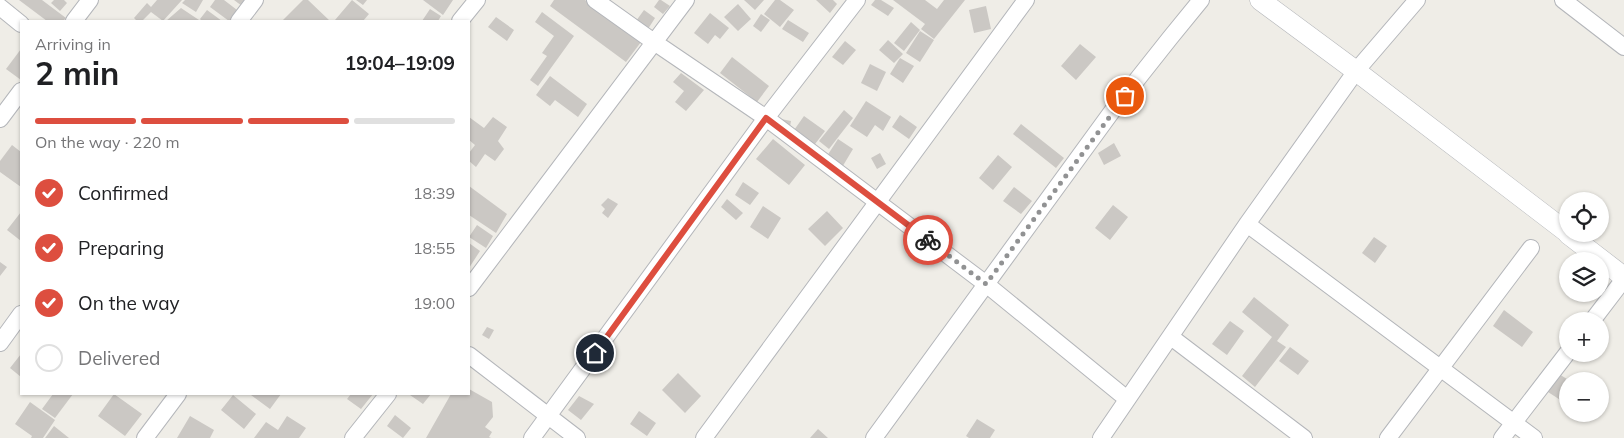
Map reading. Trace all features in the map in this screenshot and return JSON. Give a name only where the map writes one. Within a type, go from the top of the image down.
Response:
[{"type":"street","points":[[75,20],[90,0]]},
{"type":"street","points":[[240,20],[255,0]]},
{"type":"street","points":[[461,20],[477,0]]},
{"type":"street","points":[[595,0],[766,118],[878,202],[986,284],[1127,400]]},
{"type":"street","points":[[470,287],[686,0]]},
{"type":"street","points":[[532,438],[766,118],[857,0]]},
{"type":"street","points":[[704,438],[1026,0]]},
{"type":"street","points":[[874,438],[1113,110],[1201,0]]},
{"type":"street","points":[[1260,0],[1356,71],[1559,227]]},
{"type":"street","points":[[1101,438],[1247,224],[1356,71],[1417,0]]},
{"type":"street","points":[[1563,0],[1624,47]]},
{"type":"street","points":[[0,6],[20,23]]},
{"type":"street","points":[[0,119],[20,92]]},
{"type":"street","points":[[1247,224],[1534,438]]},
{"type":"street","points":[[1578,242],[1624,278],[1599,312]]},
{"type":"street","points":[[1388,438],[1532,248]]},
{"type":"street","points":[[0,343],[20,315]]},
{"type":"street","points":[[1171,337],[1304,438]]},
{"type":"street","points":[[470,356],[577,438]]},
{"type":"street","points":[[1502,438],[1560,362]]},
{"type":"street","points":[[145,438],[177,395]]},
{"type":"street","points":[[353,438],[387,395]]},
{"type":"building","points":[[19,0],[42,0],[66,18],[64,20],[46,20]]},
{"type":"building","points":[[54,0],[64,0],[67,3],[60,11],[51,3]]},
{"type":"building","points":[[157,0],[182,0],[164,20],[151,12],[143,20],[136,20],[134,18],[147,3],[151,7]]},
{"type":"building","points":[[185,0],[203,0],[196,12],[182,3]]},
{"type":"building","points":[[215,0],[224,0],[241,13],[236,20],[228,20],[210,7]]},
{"type":"building","points":[[234,0],[246,0],[246,9]]},
{"type":"building","points":[[303,0],[308,0],[329,20],[283,20]]},
{"type":"building","points":[[352,0],[369,14],[364,20],[335,20]]},
{"type":"building","points":[[356,0],[367,0],[363,5]]},
{"type":"building","points":[[423,0],[453,0],[443,15]]},
{"type":"building","points":[[554,0],[585,0],[641,42],[626,62],[550,6]]},
{"type":"building","points":[[659,0],[670,6],[663,14],[654,7]]},
{"type":"building","points":[[744,0],[764,0],[755,10]]},
{"type":"building","points":[[775,0],[780,0],[794,10],[780,27],[764,14]]},
{"type":"building","points":[[816,0],[833,0],[837,4],[830,13]]},
{"type":"building","points":[[875,0],[881,0],[894,8],[888,16],[871,5]]},
{"type":"building","points":[[893,0],[925,0],[937,9],[944,0],[965,0],[934,39],[921,29],[925,24]]},
{"type":"building","points":[[738,4],[751,19],[738,31],[724,17]]},
{"type":"building","points":[[986,6],[991,29],[974,33],[969,10]]},
{"type":"building","points":[[181,8],[199,20],[167,20]]},
{"type":"building","points":[[430,9],[441,16],[439,20],[423,20]]},
{"type":"building","points":[[207,10],[221,20],[201,20]]},
{"type":"building","points":[[644,10],[655,18],[648,29],[636,21]]},
{"type":"building","points":[[542,12],[574,36],[538,86],[530,80],[547,56],[542,53],[554,36],[535,22]]},
{"type":"building","points":[[710,13],[729,28],[720,39],[715,35],[708,44],[694,33]]},
{"type":"building","points":[[761,14],[770,20],[761,32],[753,26]]},
{"type":"building","points":[[496,17],[514,30],[507,41],[488,27]]},
{"type":"building","points":[[788,20],[809,33],[803,42],[782,29]]},
{"type":"building","points":[[911,22],[920,30],[904,51],[894,43]]},
{"type":"building","points":[[920,31],[934,40],[920,62],[906,53]]},
{"type":"building","points":[[888,40],[903,54],[894,63],[879,50]]},
{"type":"building","points":[[845,41],[856,50],[843,65],[832,57]]},
{"type":"building","points":[[1080,44],[1096,57],[1076,80],[1061,66]]},
{"type":"building","points":[[20,50],[20,79],[6,69]]},
{"type":"building","points":[[732,57],[769,86],[757,102],[720,73]]},
{"type":"building","points":[[900,58],[914,66],[903,83],[890,74]]},
{"type":"building","points":[[870,64],[886,72],[877,91],[861,83]]},
{"type":"building","points":[[681,73],[704,90],[686,111],[675,102],[684,91],[673,82]]},
{"type":"building","points":[[550,76],[587,104],[578,117],[555,100],[550,106],[536,95]]},
{"type":"building","points":[[866,101],[891,117],[883,131],[875,125],[867,137],[850,126]]},
{"type":"building","points":[[844,110],[853,118],[829,149],[819,141]]},
{"type":"building","points":[[900,115],[917,127],[909,139],[892,127]]},
{"type":"building","points":[[804,116],[825,131],[812,148],[792,133]]},
{"type":"building","points":[[493,117],[507,127],[498,141],[504,149],[495,161],[485,154],[476,167],[470,162],[470,152],[475,145],[470,141],[470,118],[484,128]]},
{"type":"building","points":[[781,119],[791,121],[789,132]]},
{"type":"building","points":[[1021,124],[1064,158],[1056,168],[1013,134]]},
{"type":"building","points":[[773,139],[805,165],[789,185],[756,159]]},
{"type":"building","points":[[838,139],[853,149],[841,169],[825,159]]},
{"type":"building","points":[[1114,143],[1121,156],[1104,165],[1098,153]]},
{"type":"building","points":[[12,145],[20,151],[20,186],[0,172],[0,161]]},
{"type":"building","points":[[880,153],[886,164],[877,169],[871,158]]},
{"type":"building","points":[[998,155],[1012,167],[993,190],[979,178]]},
{"type":"building","points":[[743,182],[759,193],[750,205],[735,195]]},
{"type":"building","points":[[470,187],[507,214],[496,233],[470,216]]},
{"type":"building","points":[[1014,187],[1032,201],[1021,214],[1003,201]]},
{"type":"building","points":[[608,198],[618,204],[608,218],[602,213],[605,209],[601,205]]},
{"type":"building","points":[[727,199],[743,213],[736,220],[721,207]]},
{"type":"building","points":[[1113,205],[1128,217],[1110,240],[1095,228]]},
{"type":"building","points":[[763,206],[781,218],[768,239],[750,227]]},
{"type":"building","points":[[827,211],[843,228],[825,246],[808,229]]},
{"type":"building","points":[[20,213],[20,240],[7,230]]},
{"type":"building","points":[[477,225],[493,236],[486,248],[470,238]]},
{"type":"building","points":[[1374,237],[1387,246],[1375,263],[1362,253]]},
{"type":"building","points":[[470,244],[480,251],[470,266]]},
{"type":"building","points":[[0,262],[7,267],[0,276]]},
{"type":"building","points":[[1254,297],[1289,325],[1277,341],[1286,347],[1255,387],[1242,376],[1272,337],[1242,312]]},
{"type":"building","points":[[1504,310],[1533,332],[1522,347],[1493,326]]},
{"type":"building","points":[[1230,321],[1244,331],[1227,355],[1212,344]]},
{"type":"building","points":[[487,327],[494,330],[489,339],[482,335]]},
{"type":"building","points":[[1290,347],[1309,361],[1298,375],[1279,361]]},
{"type":"building","points":[[20,355],[20,376],[10,368]]},
{"type":"building","points":[[678,373],[701,396],[685,413],[662,390]]},
{"type":"building","points":[[1559,374],[1559,399],[1548,392]]},
{"type":"building","points":[[470,390],[492,402],[493,417],[485,427],[492,432],[489,437],[491,438],[426,438],[450,395],[470,395]]},
{"type":"building","points":[[52,395],[72,395],[55,418],[42,409]]},
{"type":"building","points":[[113,395],[142,414],[125,436],[98,416]]},
{"type":"building","points":[[233,395],[256,414],[244,429],[221,410]]},
{"type":"building","points":[[251,395],[280,395],[270,409]]},
{"type":"building","points":[[350,395],[372,395],[361,409],[347,399]]},
{"type":"building","points":[[410,395],[430,395],[423,404]]},
{"type":"building","points":[[579,396],[594,404],[581,420],[568,410]]},
{"type":"building","points":[[30,402],[55,420],[43,438],[31,438],[32,436],[15,424]]},
{"type":"building","points":[[639,411],[656,423],[647,436],[630,424]]},
{"type":"building","points":[[395,415],[411,428],[403,438],[387,426]]},
{"type":"building","points":[[190,416],[214,430],[210,438],[177,438]]},
{"type":"building","points":[[287,416],[306,428],[299,438],[254,438],[266,422],[278,430]]},
{"type":"building","points":[[977,419],[995,430],[990,438],[969,438],[966,436]]},
{"type":"building","points":[[54,426],[69,438],[45,438]]},
{"type":"building","points":[[818,429],[828,438],[810,438]]},
{"type":"way so far","points":[[928,240],[986,284],[1125,96]]},
{"type":"route","points":[[595,353],[766,118],[928,240]]}]
